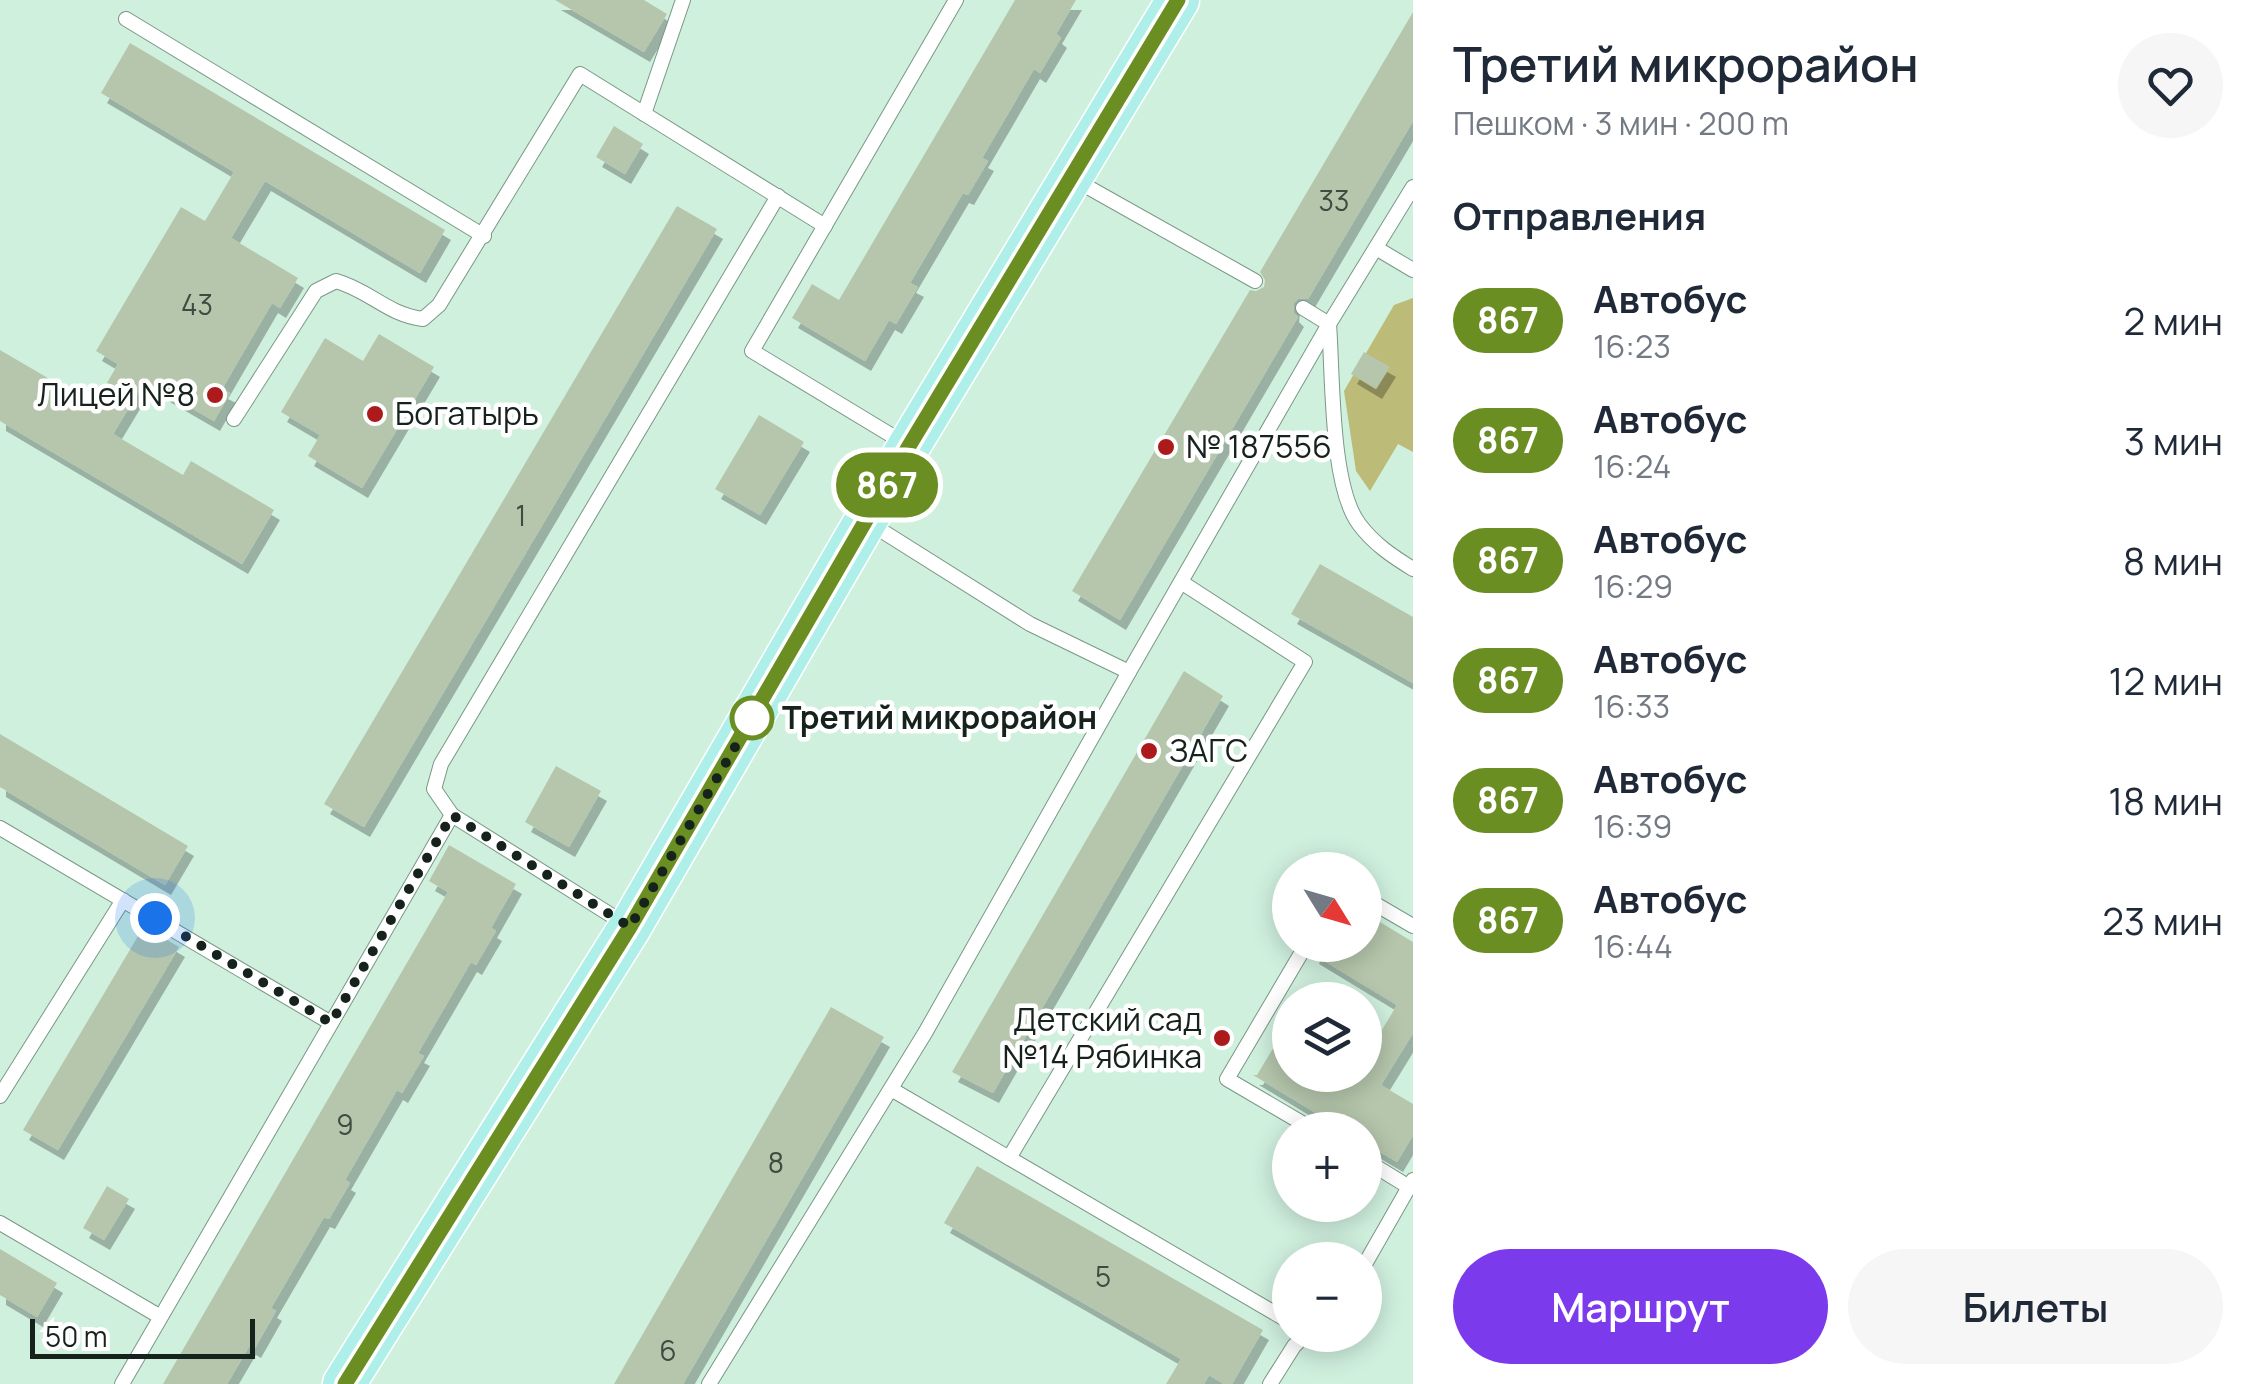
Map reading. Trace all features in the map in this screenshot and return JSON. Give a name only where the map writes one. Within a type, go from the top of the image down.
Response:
[{"type":"main road","points":[[344,1384],[630,927],[909,446],[1178,0]]},
{"type":"lane","points":[[644,114],[683,0]]},
{"type":"lane","points":[[909,446],[752,351],[956,0]]},
{"type":"lane","points":[[126,19],[484,236]]},
{"type":"lane","points":[[234,419],[316,291],[336,282],[357,287],[400,316],[423,319],[439,306],[580,74],[824,226]]},
{"type":"lane","points":[[1070,177],[1255,280]]},
{"type":"lane","points":[[709,1384],[891,1089],[1329,324],[1413,187]]},
{"type":"lane","points":[[630,927],[452,815],[434,789],[441,764],[778,196]]},
{"type":"lane","points":[[1376,248],[1413,270]]},
{"type":"lane","points":[[1302,308],[1329,324]]},
{"type":"lane","points":[[1329,324],[1342,486],[1357,521],[1382,550],[1413,569]]},
{"type":"lane","points":[[866,521],[1030,624],[1129,672]]},
{"type":"lane","points":[[1009,1158],[1306,662],[1180,582]]},
{"type":"lane","points":[[122,1384],[452,815]]},
{"type":"lane","points":[[0,828],[331,1023]]},
{"type":"lane","points":[[0,1096],[122,900]]},
{"type":"lane","points":[[1382,908],[1413,926]]},
{"type":"lane","points":[[1283,1112],[1227,1079],[1296,962]]},
{"type":"lane","points":[[891,1089],[1272,1311]]},
{"type":"lane","points":[[1377,1242],[1411,1183],[1382,1168]]},
{"type":"lane","points":[[0,1223],[159,1316]]},
{"type":"lane","points":[[1270,1384],[1290,1352]]},
{"type":"shaded area","points":[[1413,298],[1413,452],[1398,444],[1370,491],[1356,471],[1344,391],[1394,305]]},
{"type":"building","points":[[555,0],[644,0],[667,14],[644,52]]},
{"type":"building","points":[[1015,0],[1076,0],[1056,34],[1061,38],[1040,73],[1034,69],[982,158],[988,161],[968,195],[963,193],[910,283],[918,287],[896,324],[889,320],[865,361],[792,318],[812,284],[839,300]]},
{"type":"building","points":[[1413,12],[1413,121],[1308,299],[1299,298],[1294,303],[1293,312],[1298,317],[1120,620],[1072,591],[1250,290],[1264,287],[1260,272]]},
{"type":"building","points":[[130,43],[445,230],[420,273],[265,181],[231,238],[298,278],[280,308],[272,303],[222,389],[230,393],[214,421],[145,381],[113,434],[183,475],[191,461],[274,510],[242,564],[0,421],[0,350],[94,405],[118,364],[96,351],[181,207],[205,221],[234,172],[101,93]]},
{"type":"building","points":[[614,126],[643,144],[625,174],[596,157]]},
{"type":"building","points":[[677,206],[717,229],[364,827],[324,804]]},
{"type":"building","points":[[379,334],[434,367],[362,488],[308,456],[320,435],[281,412],[325,338],[363,361]]},
{"type":"building","points":[[1364,352],[1390,367],[1376,389],[1351,374]]},
{"type":"building","points":[[759,415],[804,442],[760,515],[715,489]]},
{"type":"building","points":[[1320,564],[1413,617],[1413,683],[1291,614]]},
{"type":"building","points":[[1184,671],[1223,696],[993,1093],[952,1072]]},
{"type":"building","points":[[0,734],[188,846],[165,885],[0,787]]},
{"type":"building","points":[[556,766],[601,791],[569,847],[525,822]]},
{"type":"building","points":[[449,845],[516,884],[491,928],[496,931],[476,965],[471,962],[418,1053],[424,1056],[402,1093],[397,1090],[345,1180],[350,1183],[329,1219],[324,1217],[271,1308],[276,1311],[255,1348],[250,1345],[227,1384],[163,1384],[448,892],[429,881]]},
{"type":"building","points":[[1382,923],[1413,942],[1413,1033],[1382,1083],[1382,1030],[1397,1005],[1382,996],[1382,982],[1359,982],[1326,962],[1382,962]]},
{"type":"building","points":[[144,926],[179,947],[58,1150],[23,1130]]},
{"type":"building","points":[[831,1007],[884,1037],[683,1384],[614,1384]]},
{"type":"building","points":[[1272,1050],[1272,1086],[1253,1075],[1257,1075]]},
{"type":"building","points":[[1382,1086],[1413,1104],[1413,1135],[1397,1162],[1382,1153],[1382,1112],[1314,1112],[1281,1092],[1382,1092]]},
{"type":"building","points":[[977,1166],[1263,1330],[1232,1384],[1209,1375],[1204,1384],[1166,1384],[1181,1359],[944,1223]]},
{"type":"building","points":[[107,1186],[129,1199],[104,1240],[83,1228]]},
{"type":"building","points":[[0,1249],[57,1283],[37,1317],[0,1295]]},
{"type":"bus line","name":"867","points":[[345,1384],[630,927],[909,446],[1178,0]]},
{"type":"place","name":"Лицей №8","points":[[215,395]]},
{"type":"place","name":"Богатырь","points":[[375,414]]},
{"type":"place","name":"№ 187556","points":[[1166,447]]},
{"type":"place","name":"Третий микрорайон","points":[[752,718]]},
{"type":"place","name":"ЗАГС","points":[[1149,751]]},
{"type":"place","name":"Детский сад №14 Рябинка","points":[[1222,1038]]},
{"type":"route","points":[[155,918],[331,1023],[452,815],[630,927],[752,718]]}]
